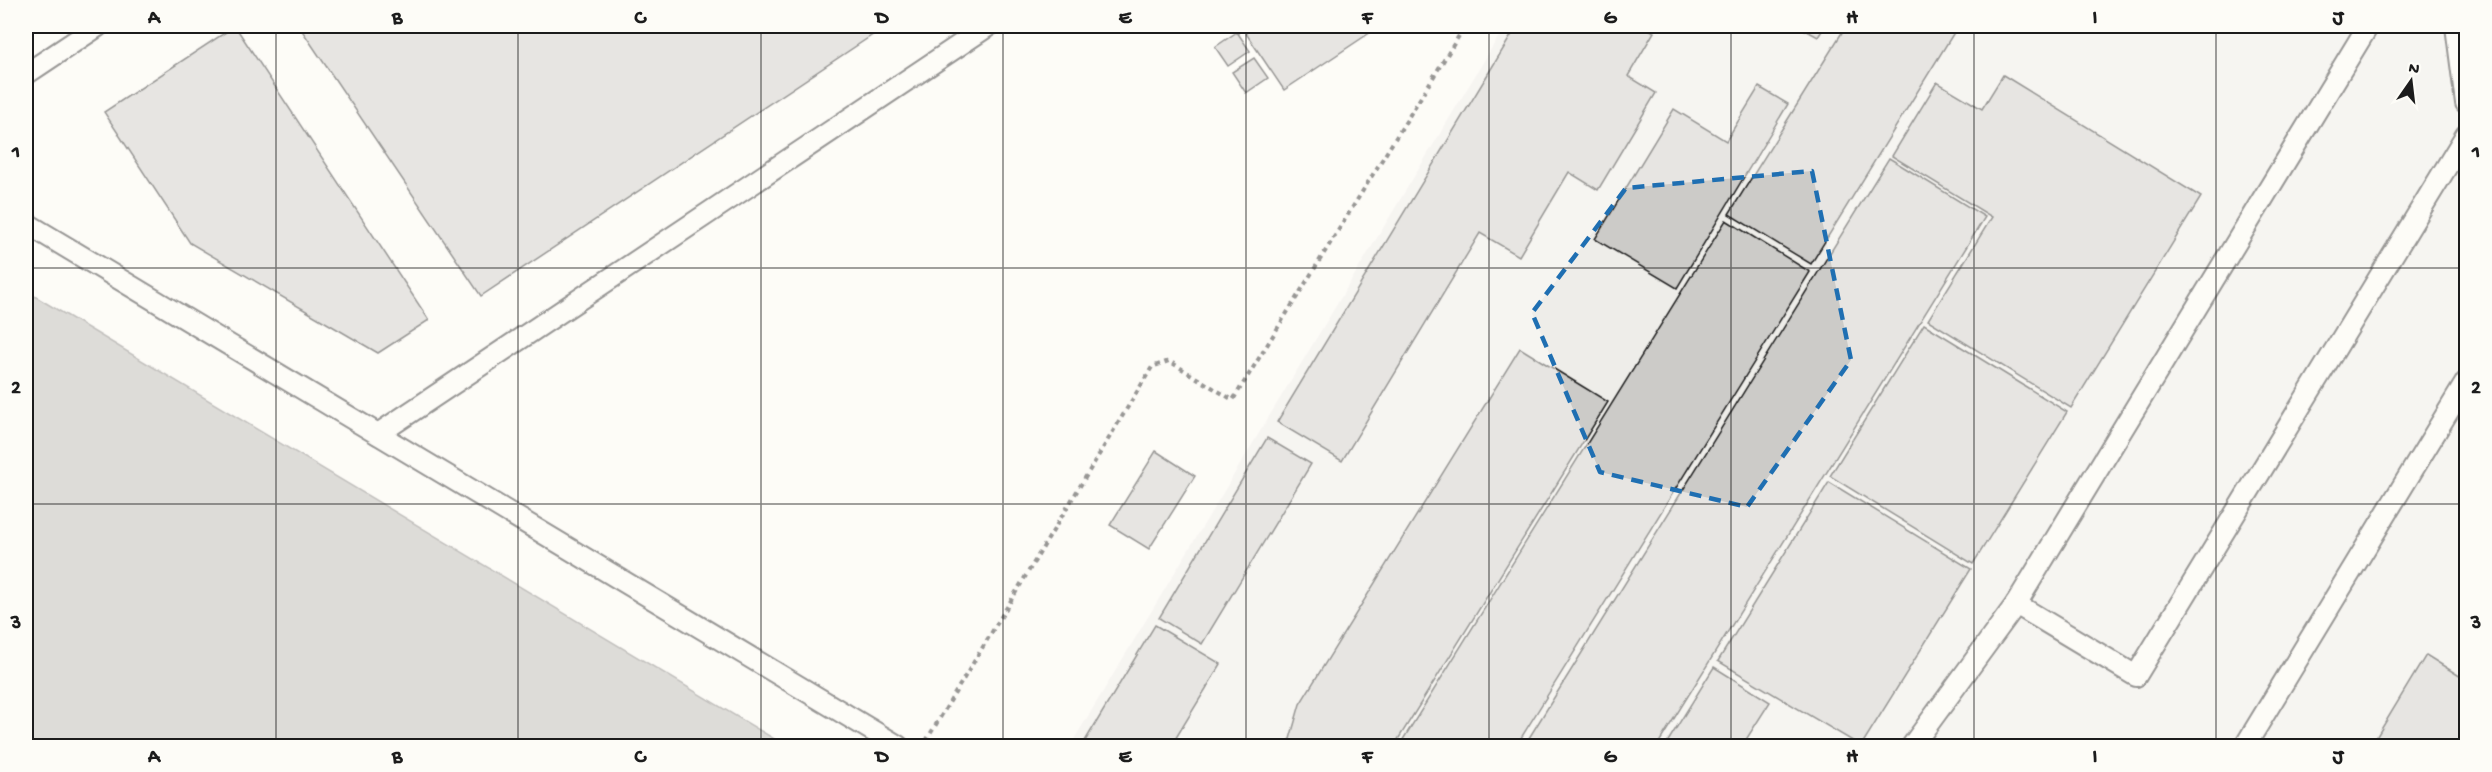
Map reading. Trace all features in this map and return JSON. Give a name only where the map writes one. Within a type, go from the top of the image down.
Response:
[{"type":"lane","points":[[26,74],[98,26]]},
{"type":"lane","points":[[378,434],[988,26]]},
{"type":"lane","points":[[1912,747],[2016,604],[2368,26]]},
{"type":"lane","points":[[2456,26],[2466,103]]},
{"type":"lane","points":[[2016,604],[2136,676],[2466,135]]},
{"type":"lane","points":[[26,223],[898,747]]},
{"type":"lane","points":[[2245,747],[2466,382]]},
{"type":"path","points":[[922,747],[1152,367],[1169,361],[1233,400],[1465,26]]},
{"type":"highlighted area","points":[[1812,171],[1851,360],[1747,507],[1600,472],[1532,313],[1626,188]]},
{"type":"shaded area","points":[[1505,26],[2466,26],[2466,746],[1070,746]]},
{"type":"shaded area","points":[[26,291],[786,746],[26,746]]},
{"type":"building","points":[[235,26],[429,320],[378,353],[190,243],[104,112]]},
{"type":"building","points":[[299,26],[886,26],[481,296]]},
{"type":"building","points":[[1241,26],[1380,26],[1284,90]]},
{"type":"building","points":[[1517,26],[1643,26],[1654,32],[1628,76],[1656,93],[1598,190],[1569,172],[1519,256],[1480,233],[1342,461],[1277,422]]},
{"type":"building","points":[[1798,26],[1825,26],[1818,37]]},
{"type":"building","points":[[1846,26],[1958,26],[1811,264],[1729,214]]},
{"type":"building","points":[[1237,32],[1250,51],[1228,66],[1215,47]]},
{"type":"building","points":[[1254,58],[1268,78],[1246,93],[1232,72]]},
{"type":"building","points":[[2003,75],[2201,197],[2071,408],[1928,320],[1992,217],[1892,156],[1937,82],[1982,109]]},
{"type":"building","points":[[1759,87],[1788,104],[1677,288],[1595,239],[1674,109],[1726,141]]},
{"type":"building","points":[[1889,158],[1985,217],[1657,746],[1524,746]]},
{"type":"building","points":[[1726,220],[1810,272],[1516,746],[1399,746]]},
{"type":"building","points":[[1924,324],[2067,412],[1973,564],[1830,476]]},
{"type":"building","points":[[1520,348],[1608,402],[1394,746],[1288,746],[1300,704]]},
{"type":"building","points":[[1267,438],[1311,464],[1202,644],[1159,618]]},
{"type":"building","points":[[1156,451],[1195,476],[1149,549],[1110,525]]},
{"type":"building","points":[[1829,482],[1971,569],[1861,746],[1718,661]]},
{"type":"building","points":[[1155,625],[1221,664],[1171,746],[1082,746]]},
{"type":"building","points":[[2426,655],[2466,680],[2466,746],[2371,746]]},
{"type":"building","points":[[1714,667],[1770,702],[1742,746],[1665,746]]}]
